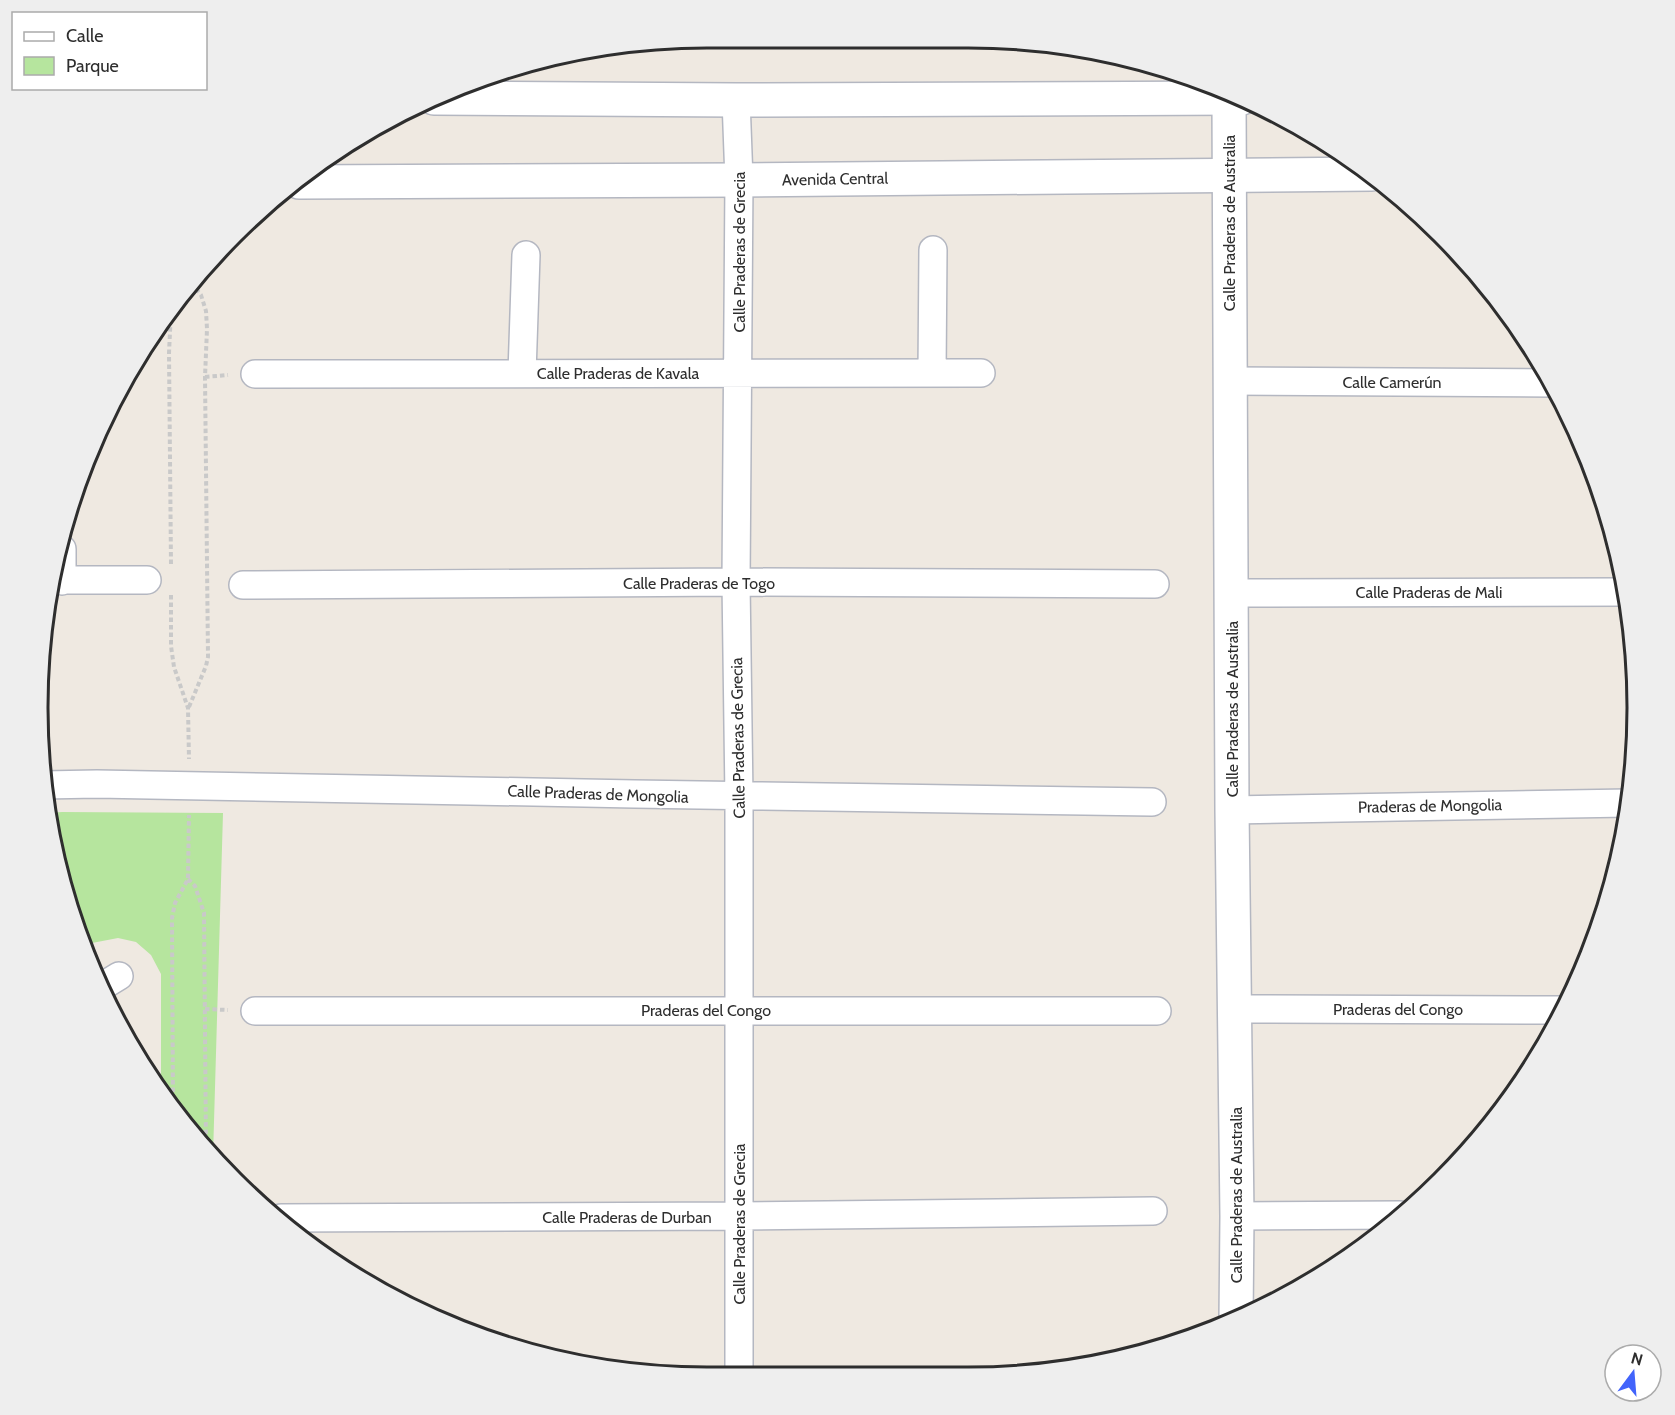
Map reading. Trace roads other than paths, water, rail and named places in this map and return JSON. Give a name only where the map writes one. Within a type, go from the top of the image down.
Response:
[{"type":"main road","points":[[455,98],[736,100],[1220,98]]},
{"type":"main road","name":"Calle Praderas de Australia","points":[[1234,105],[1229,175],[1236,1310]]},
{"type":"main road","name":"Avenida Central","points":[[309,182],[1355,174]]},
{"type":"street","name":"Calle Praderas de Grecia","points":[[736,100],[739,180],[736,582],[739,798],[739,1367]]},
{"type":"street","points":[[932,373],[933,250]]},
{"type":"street","name":"Calle Praderas de Kavala","points":[[522,373],[526,255]]},
{"type":"street","name":"Calle Praderas de Kavala","points":[[255,374],[981,373]]},
{"type":"street","name":"Calle Camerún","points":[[1230,381],[1542,383]]},
{"type":"street","points":[[61,581],[159,575]]},
{"type":"street","name":"Calle Praderas de Togo","points":[[243,585],[736,582],[1155,584]]},
{"type":"street","name":"Calle Praderas de Mali","points":[[1232,593],[1616,592]]},
{"type":"street","name":"Calle Praderas de Mongolia","points":[[53,785],[482,790],[739,798],[1152,802]]},
{"type":"street","name":"Praderas de Mongolia","points":[[1232,810],[1619,803]]},
{"type":"street","name":"Praderas del Congo","points":[[1234,1009],[1553,1010]]},
{"type":"street","name":"Praderas del Congo","points":[[255,1011],[1157,1011]]},
{"type":"street","name":"Calle Praderas de Durban","points":[[291,1218],[1153,1211]]},
{"type":"street","points":[[1237,1216],[1388,1215]]}]
